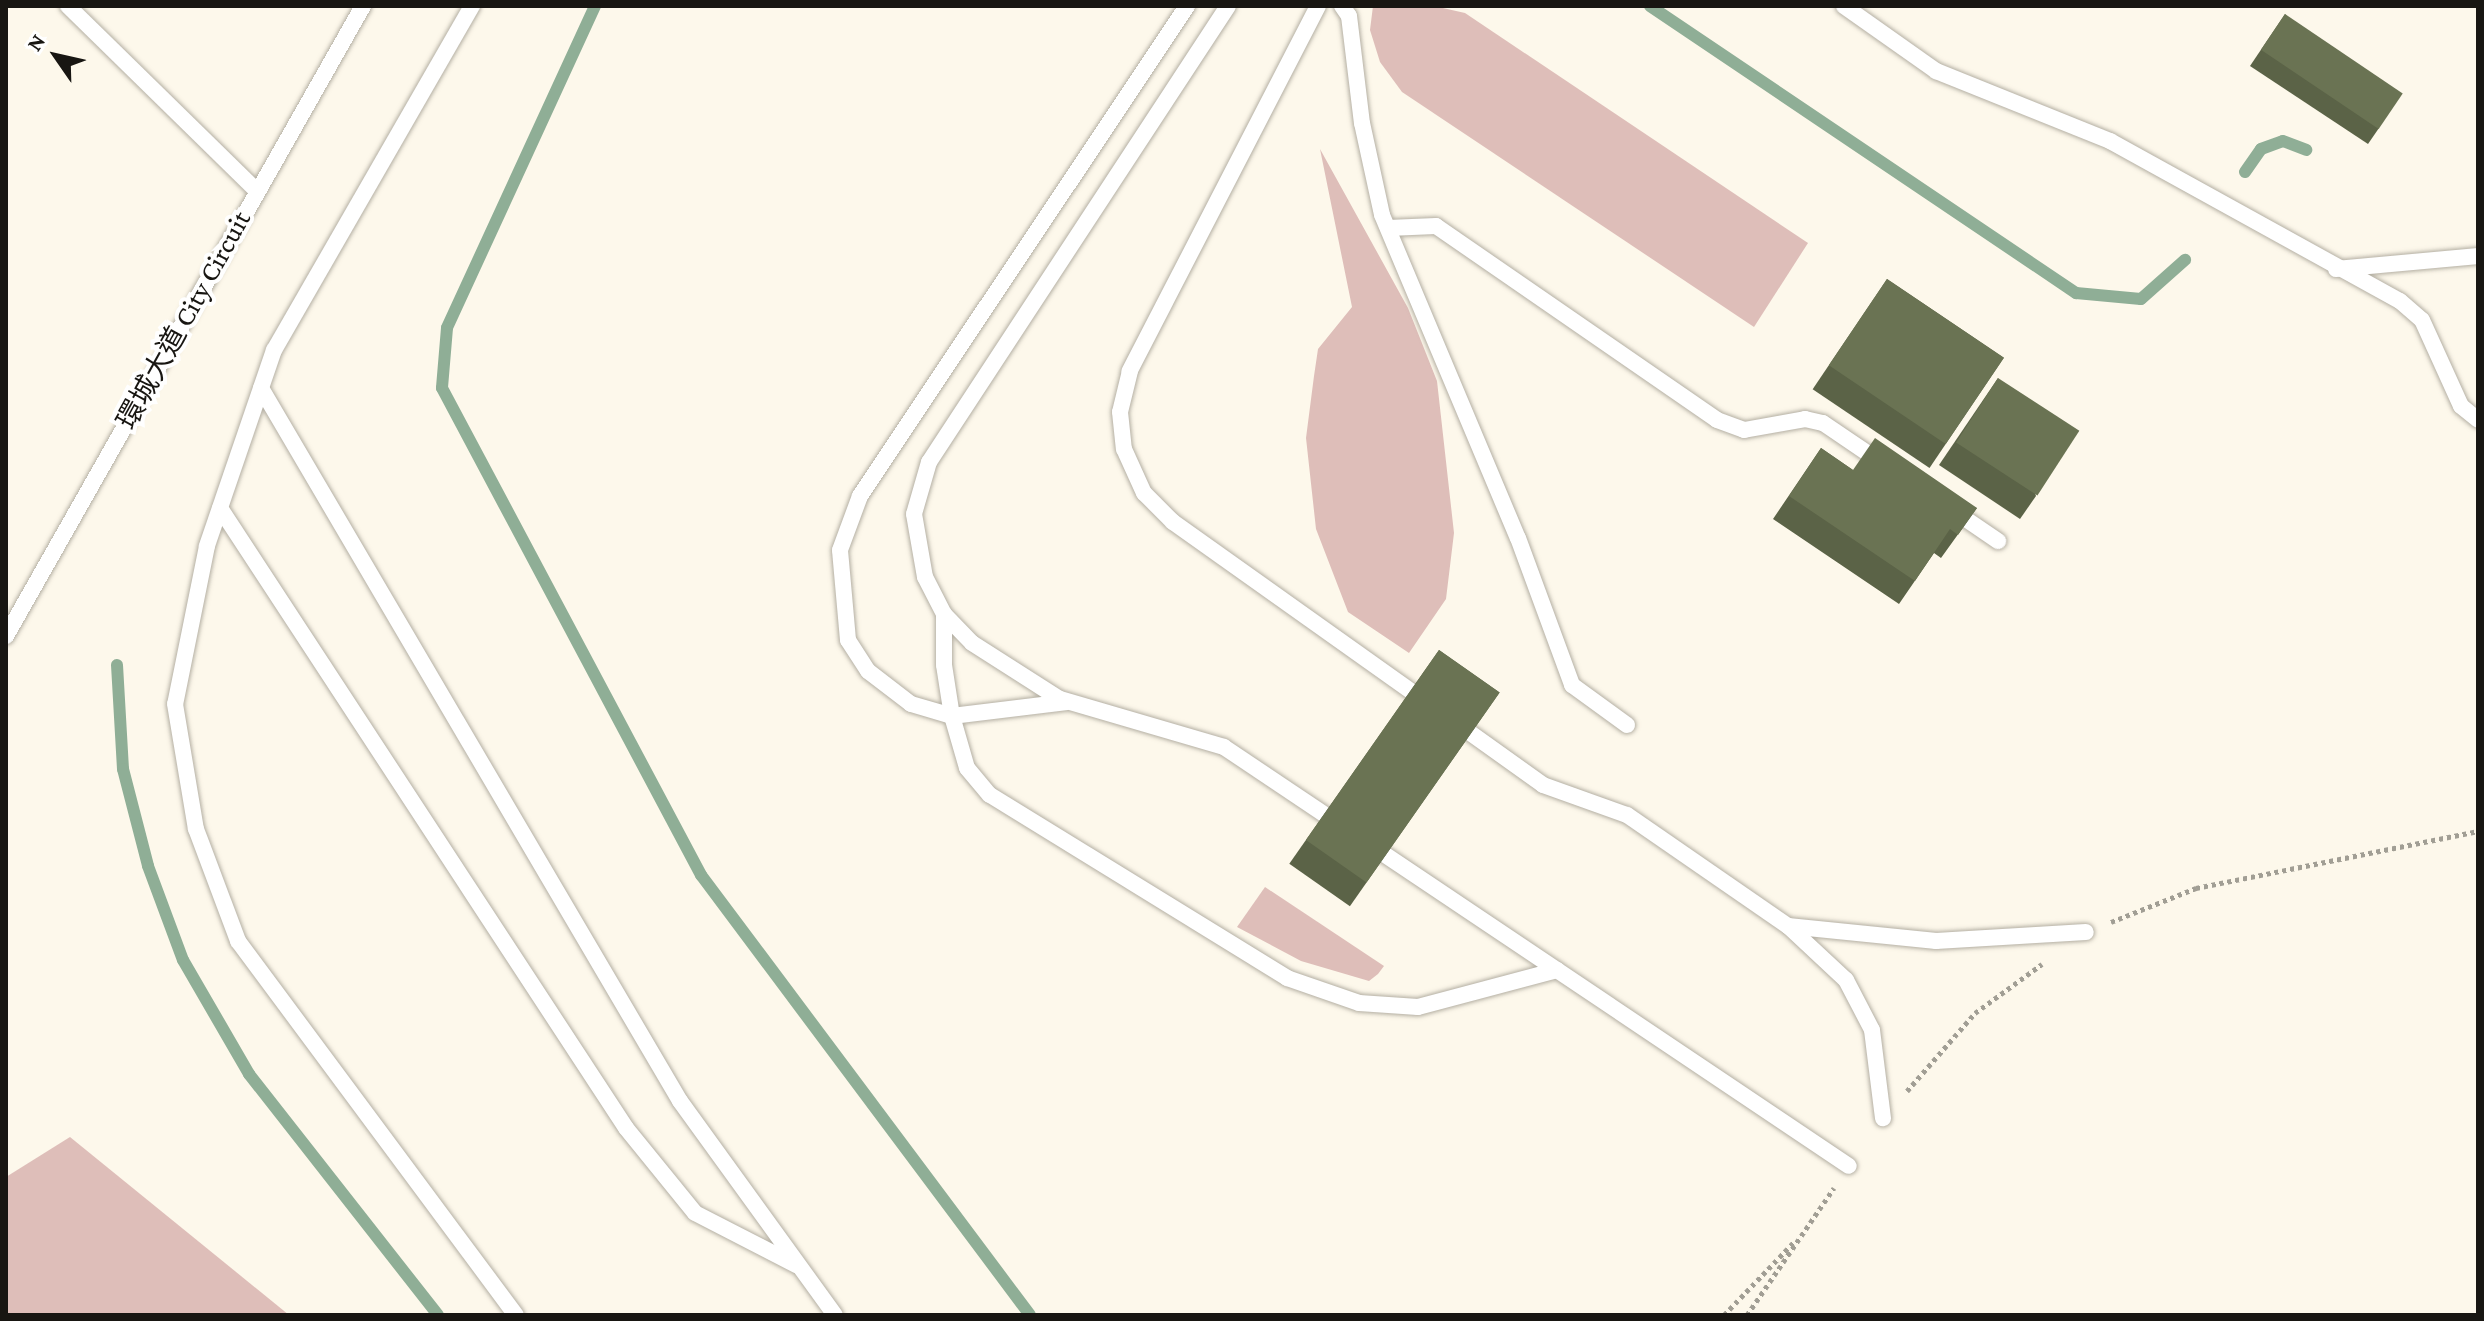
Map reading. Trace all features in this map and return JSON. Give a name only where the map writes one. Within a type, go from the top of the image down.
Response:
[{"type":"lane","points":[[68,6],[256,190]]},
{"type":"lane","name":"環城大道 City Circuit","points":[[6,636],[363,6]]},
{"type":"lane","points":[[472,6],[274,350],[207,546],[175,704],[196,829],[238,941],[516,1315]]},
{"type":"lane","points":[[1068,702],[952,716],[911,704],[868,671],[848,640],[840,550],[860,496],[1187,6]]},
{"type":"lane","points":[[1228,6],[929,462],[914,514],[925,577],[944,614],[972,643],[1068,702],[1224,747],[1849,1166]]},
{"type":"lane","points":[[1318,6],[1130,371],[1120,412],[1124,449],[1144,493],[1173,522],[1543,785],[1627,815],[1788,926],[1846,980],[1872,1030],[1883,1118]]},
{"type":"lane","points":[[1342,6],[1349,16],[1362,123],[1388,228],[1518,538],[1572,685],[1627,725]]},
{"type":"lane","points":[[1844,6],[1936,71],[2110,141],[2335,269],[2400,301],[2422,320],[2461,406],[2478,420]]},
{"type":"lane","points":[[1388,228],[1436,226],[1717,420],[1744,430],[1805,419],[1823,423],[1898,473]]},
{"type":"lane","points":[[2335,269],[2478,256]]},
{"type":"lane","points":[[261,388],[680,1101],[835,1315]]},
{"type":"lane","points":[[1935,498],[1998,541]]},
{"type":"lane","points":[[220,508],[626,1128],[695,1213],[801,1267]]},
{"type":"lane","points":[[944,614],[952,716],[967,768],[990,795],[1287,978],[1359,1003],[1418,1007],[1557,970]]},
{"type":"lane","points":[[1788,926],[1936,941],[2086,932]]},
{"type":"path","points":[[1883,1118],[1975,1013],[2086,932],[2196,888],[2478,831]]},
{"type":"path","points":[[1747,1315],[1849,1166]]},
{"type":"path","points":[[1724,1315],[1806,1230]]},
{"type":"shaded area","points":[[1373,6],[1434,6],[1465,13],[1808,243],[1754,327],[1402,92],[1380,62],[1370,30]]},
{"type":"shaded area","points":[[1320,149],[1408,308],[1437,381],[1454,533],[1446,599],[1409,653],[1348,612],[1316,529],[1306,438],[1318,349],[1352,307]]},
{"type":"shaded area","points":[[1265,887],[1384,966],[1369,981],[1301,961],[1237,927]]},
{"type":"shaded area","points":[[70,1137],[289,1315],[6,1315],[6,1177]]},
{"type":"building","points":[[2285,14],[2403,93],[2379,129],[2261,50]]},
{"type":"building","points":[[1887,279],[2004,358],[1946,444],[1829,365]]},
{"type":"building","points":[[1998,378],[2079,431],[2037,495],[1956,443]]},
{"type":"building","points":[[1875,438],[1977,508],[1958,535],[1950,529],[1915,581],[1789,496],[1821,448],[1853,470]]},
{"type":"building","points":[[1439,650],[1500,692],[1367,882],[1306,840]]},
{"type":"waterway","points":[[595,6],[447,328],[442,388],[701,875],[1030,1315]]},
{"type":"waterway","points":[[1650,6],[2076,293],[2141,299],[2185,260]]},
{"type":"waterway","points":[[2245,172],[2261,149],[2283,141],[2306,150]]},
{"type":"waterway","points":[[117,665],[123,769],[148,866],[183,960],[249,1074],[438,1315]]}]
